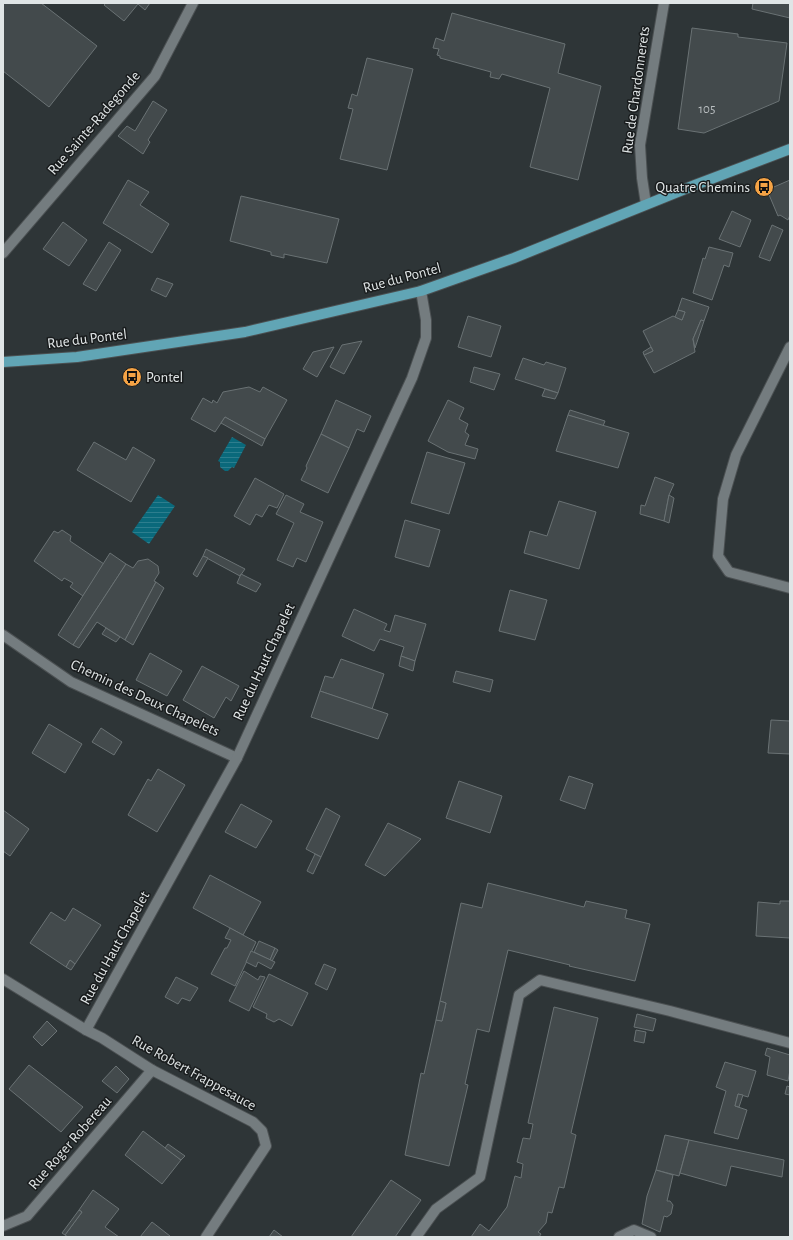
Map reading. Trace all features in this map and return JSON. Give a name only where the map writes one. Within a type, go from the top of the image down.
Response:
[{"type":"main road","name":"Rue du Pontel","points":[[3,362],[77,357],[245,332],[421,291],[514,258],[646,204],[790,149]]},
{"type":"street","name":"Rue Sainte-Radegonde","points":[[3,253],[155,76],[193,3]]},
{"type":"street","name":"Rue de Chardonnerets","points":[[646,204],[642,178],[640,145],[664,3]]},
{"type":"street","name":"Rue du Haut Chapelet","points":[[86,1030],[237,758],[412,378],[426,338],[426,320],[421,291]]},
{"type":"street","points":[[790,347],[736,455],[723,499],[718,556],[729,572],[790,588]]},
{"type":"street","name":"Chemin des Deux Chapelets","points":[[3,635],[71,682],[237,758]]},
{"type":"street","name":"Rue Robert Frappesauce","points":[[3,979],[86,1030],[102,1038],[152,1070],[253,1122],[262,1131],[266,1146],[206,1237]]},
{"type":"street","points":[[416,1237],[436,1209],[480,1178],[519,995],[540,980],[670,1011],[790,1043]]},
{"type":"street","name":"Rue Roger Robereau","points":[[3,1226],[27,1216],[152,1070]]},
{"type":"street","points":[[619,1237],[634,1230],[651,1237]]},
{"type":"water","points":[[232,437],[246,445],[234,468],[232,467],[228,471],[225,471],[220,467],[220,462],[218,461]]},
{"type":"water","points":[[158,495],[175,506],[149,544],[132,532]]},
{"type":"building","points":[[3,3],[41,3],[97,46],[49,107],[3,71]]},
{"type":"building","points":[[106,3],[150,3],[145,10],[138,4],[124,21],[104,5]]},
{"type":"building","points":[[753,3],[790,3],[790,18],[752,9]]},
{"type":"building","points":[[452,13],[565,44],[558,73],[601,86],[578,180],[530,167],[550,88],[502,74],[499,79],[490,77],[491,72],[440,58],[440,56],[437,55],[439,49],[433,48],[436,38],[444,41]]},
{"type":"building","points":[[692,28],[738,34],[738,37],[787,43],[779,101],[704,133],[678,129]]},
{"type":"building","points":[[367,58],[413,69],[387,170],[340,159],[353,109],[348,108],[352,94],[357,96]]},
{"type":"building","points":[[153,101],[167,110],[148,140],[150,142],[143,154],[118,136],[127,126],[135,131]]},
{"type":"building","points":[[128,180],[149,192],[140,205],[169,224],[152,253],[103,223]]},
{"type":"building","points":[[790,180],[790,215],[788,220],[780,215],[778,216],[767,190]]},
{"type":"building","points":[[241,196],[339,219],[327,263],[284,254],[284,258],[271,255],[271,252],[230,241]]},
{"type":"building","points":[[732,211],[751,220],[740,247],[719,239]]},
{"type":"building","points":[[63,222],[87,240],[69,266],[43,249]]},
{"type":"building","points":[[772,225],[783,230],[770,261],[759,257]]},
{"type":"building","points":[[109,242],[121,250],[96,291],[83,284]]},
{"type":"building","points":[[709,247],[733,253],[729,267],[724,265],[712,300],[693,293],[703,258],[705,259]]},
{"type":"building","points":[[157,278],[173,284],[166,297],[151,290]]},
{"type":"building","points":[[682,298],[709,307],[704,321],[701,320],[693,339],[695,352],[654,373],[644,355],[653,351],[643,331],[673,316],[682,320],[685,312],[678,310]]},
{"type":"building","points":[[678,310],[685,312],[682,320],[675,317]]},
{"type":"building","points":[[468,316],[501,326],[491,357],[458,347]]},
{"type":"building","points":[[701,320],[704,321],[695,348],[693,339]]},
{"type":"building","points":[[362,341],[344,374],[330,367],[342,345]]},
{"type":"building","points":[[334,347],[317,377],[303,369],[313,352]]},
{"type":"building","points":[[651,347],[653,351],[644,355],[643,352]]},
{"type":"building","points":[[523,358],[544,365],[546,362],[566,368],[558,393],[515,379]]},
{"type":"building","points":[[474,367],[500,374],[494,390],[470,382]]},
{"type":"building","points":[[249,387],[260,392],[263,387],[287,400],[265,439],[225,417],[215,432],[191,419],[203,398],[212,403],[213,400],[217,403],[223,392]]},
{"type":"building","points":[[545,389],[558,393],[555,399],[542,396]]},
{"type":"building","points":[[336,400],[371,416],[364,432],[357,429],[349,448],[321,434]]},
{"type":"building","points":[[448,400],[464,408],[459,419],[468,424],[465,432],[469,435],[465,445],[478,449],[475,459],[448,452],[428,441]]},
{"type":"building","points":[[570,410],[605,421],[603,426],[568,415]]},
{"type":"building","points":[[568,415],[629,433],[618,468],[556,451]]},
{"type":"building","points":[[225,417],[265,439],[262,446],[221,423]]},
{"type":"building","points":[[321,434],[349,448],[328,493],[301,480]]},
{"type":"building","points":[[94,442],[126,460],[133,447],[155,460],[131,502],[77,470]]},
{"type":"building","points":[[427,452],[465,463],[449,514],[411,503]]},
{"type":"building","points":[[655,477],[674,484],[669,495],[664,521],[640,514],[641,505],[645,506]]},
{"type":"building","points":[[255,478],[284,494],[277,508],[269,505],[262,517],[256,514],[250,525],[234,516]]},
{"type":"building","points":[[286,495],[304,504],[300,512],[323,522],[306,562],[297,558],[293,567],[277,560],[294,523],[276,514]]},
{"type":"building","points":[[669,495],[674,498],[669,523],[664,521]]},
{"type":"building","points":[[559,501],[596,512],[579,569],[524,553],[530,531],[547,536]]},
{"type":"building","points":[[405,520],[440,530],[429,567],[395,557]]},
{"type":"building","points":[[62,530],[71,536],[70,541],[104,564],[83,596],[70,587],[73,583],[64,578],[62,581],[34,561],[54,531],[58,533]]},
{"type":"building","points":[[206,549],[245,569],[240,576],[203,556]]},
{"type":"building","points":[[110,553],[126,564],[73,645],[58,635]]},
{"type":"building","points":[[203,556],[208,558],[197,577],[193,574]]},
{"type":"building","points":[[148,559],[158,566],[159,573],[154,581],[156,582],[125,640],[97,622],[79,648],[73,645],[126,564],[133,568],[138,561]]},
{"type":"building","points":[[241,574],[261,584],[256,592],[237,583]]},
{"type":"building","points":[[156,582],[164,588],[133,645],[125,640]]},
{"type":"building","points":[[510,590],[547,600],[535,640],[499,631]]},
{"type":"building","points":[[354,609],[387,624],[384,630],[390,632],[395,615],[426,624],[415,661],[401,656],[404,647],[380,639],[374,651],[342,636]]},
{"type":"building","points":[[106,628],[120,637],[116,642],[102,634]]},
{"type":"building","points":[[150,653],[182,671],[167,696],[136,680]]},
{"type":"building","points":[[401,656],[415,661],[413,671],[399,666]]},
{"type":"building","points":[[341,659],[384,674],[372,709],[320,691],[325,676],[333,678]]},
{"type":"building","points":[[202,666],[239,686],[231,701],[226,697],[214,718],[183,700]]},
{"type":"building","points":[[456,671],[493,680],[490,692],[453,682]]},
{"type":"building","points":[[320,691],[388,714],[378,739],[311,717]]},
{"type":"building","points":[[771,720],[790,721],[790,754],[768,753]]},
{"type":"building","points":[[49,724],[82,744],[65,773],[32,753]]},
{"type":"building","points":[[101,728],[122,742],[114,755],[92,742]]},
{"type":"building","points":[[158,769],[185,785],[157,832],[128,815],[148,779],[151,781]]},
{"type":"building","points":[[569,776],[593,784],[585,809],[560,800]]},
{"type":"building","points":[[459,781],[502,796],[490,833],[446,818]]},
{"type":"building","points":[[241,804],[272,821],[256,848],[225,832]]},
{"type":"building","points":[[326,808],[340,816],[321,857],[306,849]]},
{"type":"building","points":[[3,810],[29,829],[10,856],[3,851]]},
{"type":"building","points":[[388,823],[421,839],[385,876],[365,865]]},
{"type":"building","points":[[315,854],[321,857],[313,874],[307,871]]},
{"type":"building","points":[[210,875],[261,902],[243,935],[193,908]]},
{"type":"building","points":[[488,883],[584,907],[586,901],[627,910],[625,918],[650,924],[635,981],[508,950],[489,1032],[477,1029],[465,1084],[468,1085],[449,1166],[405,1155],[421,1073],[424,1074],[436,1020],[442,1021],[446,1003],[440,1001],[461,903],[482,908]]},
{"type":"building","points":[[780,901],[790,901],[790,938],[756,936],[758,902],[780,904]]},
{"type":"building","points":[[73,908],[101,925],[75,964],[70,960],[66,967],[30,943],[51,912],[65,921]]},
{"type":"building","points":[[230,928],[256,942],[235,986],[211,974],[231,940],[225,938]]},
{"type":"building","points":[[259,941],[275,948],[270,960],[254,952]]},
{"type":"building","points":[[275,948],[278,950],[272,961],[270,960]]},
{"type":"building","points":[[251,951],[275,962],[271,969],[258,962],[256,967],[246,962]]},
{"type":"building","points":[[70,960],[75,964],[71,970],[66,967]]},
{"type":"building","points":[[324,964],[336,969],[327,990],[315,984]]},
{"type":"building","points":[[244,971],[258,980],[260,976],[265,977],[249,1011],[229,1001]]},
{"type":"building","points":[[269,974],[308,993],[292,1026],[279,1019],[274,1022],[266,1018],[267,1014],[253,1007]]},
{"type":"building","points":[[176,977],[198,988],[190,1001],[182,998],[178,1004],[165,997]]},
{"type":"building","points":[[440,1001],[446,1003],[442,1021],[436,1020]]},
{"type":"building","points":[[554,1007],[598,1018],[571,1133],[576,1135],[564,1188],[559,1187],[552,1213],[548,1212],[546,1223],[538,1232],[541,1234],[539,1237],[471,1237],[480,1224],[489,1231],[507,1207],[515,1176],[521,1178],[523,1164],[517,1162],[523,1138],[530,1139],[533,1124],[528,1123]]},
{"type":"building","points":[[637,1014],[656,1019],[653,1031],[634,1027]]},
{"type":"building","points":[[47,1021],[57,1031],[42,1046],[33,1037]]},
{"type":"building","points":[[636,1030],[646,1032],[644,1043],[634,1041]]},
{"type":"building","points":[[767,1048],[790,1055],[788,1081],[767,1075],[770,1057],[765,1055]]},
{"type":"building","points":[[725,1062],[756,1071],[748,1097],[738,1094],[735,1106],[747,1110],[738,1139],[714,1133],[726,1091],[716,1087]]},
{"type":"building","points":[[29,1065],[83,1107],[61,1132],[9,1089]]},
{"type":"building","points":[[116,1066],[129,1079],[117,1093],[102,1081]]},
{"type":"building","points":[[787,1086],[790,1087],[790,1095],[785,1094]]},
{"type":"building","points":[[738,1094],[743,1095],[739,1107],[735,1106]]},
{"type":"building","points":[[143,1131],[181,1160],[162,1184],[125,1155]]},
{"type":"building","points":[[665,1135],[689,1140],[679,1176],[656,1170]]},
{"type":"building","points":[[689,1140],[784,1160],[782,1177],[731,1166],[726,1186],[680,1173]]},
{"type":"building","points":[[168,1144],[185,1156],[181,1160],[165,1148]]},
{"type":"building","points":[[656,1170],[673,1175],[667,1201],[670,1201],[673,1205],[671,1214],[667,1217],[664,1216],[660,1232],[642,1224],[647,1196]]},
{"type":"building","points":[[391,1180],[421,1200],[395,1237],[351,1237]]},
{"type":"building","points":[[93,1190],[119,1209],[105,1227],[119,1237],[68,1237],[65,1235],[82,1212],[79,1210]]},
{"type":"building","points":[[79,1210],[82,1212],[65,1235],[62,1233]]},
{"type":"building","points":[[152,1222],[170,1236],[140,1237]]},
{"type":"building","points":[[274,1230],[283,1237],[269,1237]]},
{"type":"place","name":"Quatre Chemins","points":[[764,187]]},
{"type":"place","name":"Pontel","points":[[132,377]]}]
